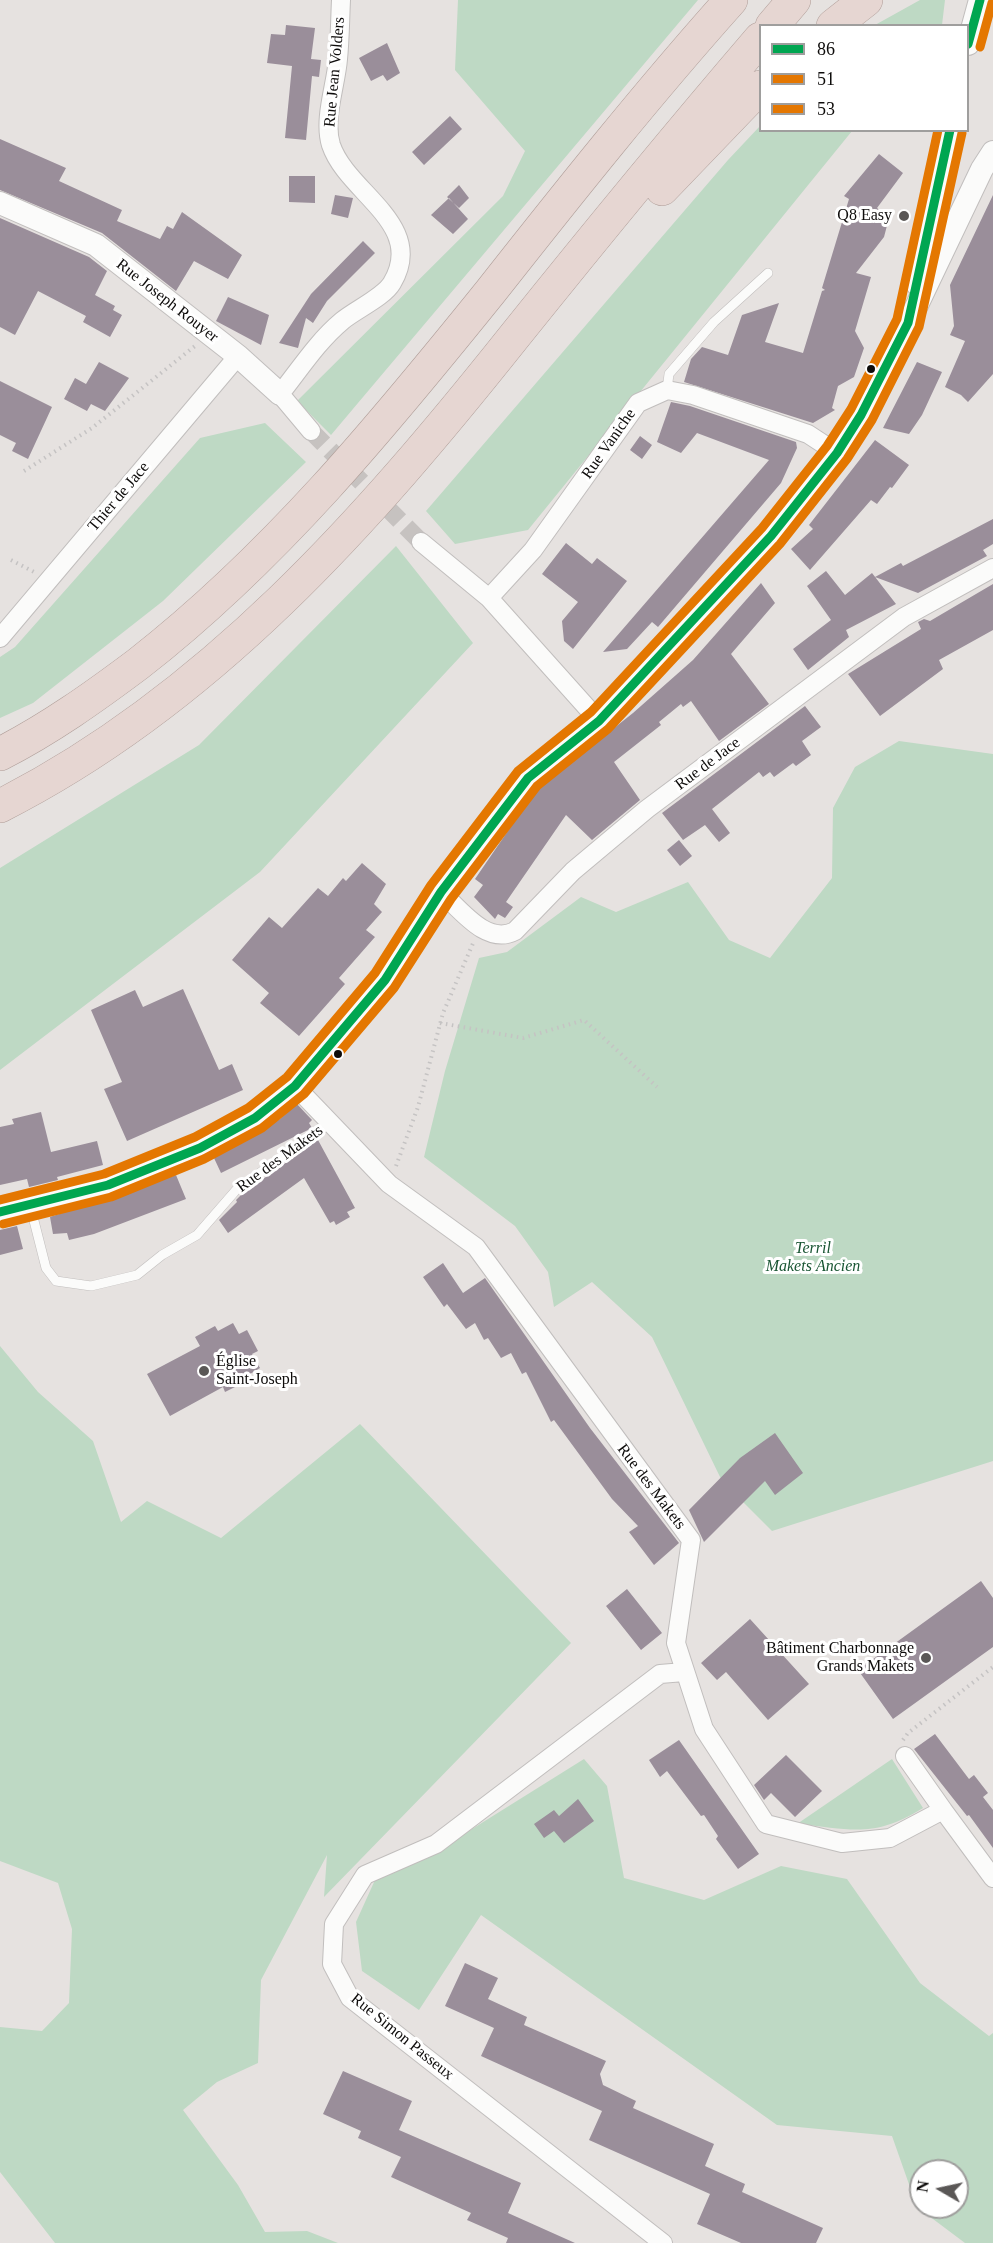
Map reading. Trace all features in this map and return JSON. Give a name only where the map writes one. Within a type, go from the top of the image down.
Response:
[{"type":"highway","points":[[0,753],[95,696],[167,641],[235,582],[303,514],[382,426],[647,94],[731,0]]},
{"type":"highway","points":[[774,24],[794,0]]},
{"type":"highway","points":[[836,24],[866,0]]},
{"type":"highway","points":[[0,806],[41,785],[125,732],[200,676],[337,546],[497,359],[690,121],[759,40]]},
{"type":"highway","points":[[497,359],[538,334],[684,163],[759,88]]},
{"type":"street","name":"Rue Jean Volders","points":[[280,394],[320,342],[343,320],[391,285],[400,264],[401,241],[386,214],[351,179],[332,145],[331,113],[338,59],[340,0]]},
{"type":"street","points":[[969,40],[980,0]]},
{"type":"street","points":[[908,324],[950,132]]},
{"type":"street","points":[[0,1212],[108,1185],[200,1148],[230,1134],[255,1118],[295,1086],[385,980],[441,892],[528,778],[599,721],[771,536],[837,453],[861,415],[908,324],[982,169],[993,152]]},
{"type":"street","name":"Rue Joseph Rouyer","points":[[0,203],[96,245],[238,356],[280,394],[311,431]]},
{"type":"street","name":"Thier de Jace","points":[[0,638],[238,356]]},
{"type":"street","points":[[667,390],[693,395],[808,434],[837,453]]},
{"type":"street","name":"Rue Vaniche","points":[[489,598],[534,550],[638,403],[667,390]]},
{"type":"street","points":[[421,542],[489,598],[599,721]]},
{"type":"street","name":"Rue de Jace","points":[[441,892],[480,927],[498,936],[515,931],[573,871],[647,809],[904,617],[993,568]]},
{"type":"street","name":"Rue des Makets","points":[[295,1086],[389,1184],[476,1247],[691,1540],[676,1643],[704,1730],[766,1824],[842,1843],[890,1838],[943,1810]]},
{"type":"street","name":"Rue Simon Passeux","points":[[663,2243],[350,1998],[332,1964],[334,1924],[365,1875],[436,1844],[660,1674],[684,1672]]},
{"type":"street","points":[[905,1756],[993,1878]]},
{"type":"lane","points":[[667,390],[669,374],[714,322],[768,273]]},
{"type":"lane","name":"Rue des Makets","points":[[29,1204],[46,1268],[57,1281],[91,1286],[137,1275],[162,1255],[197,1235],[237,1189],[330,1123]]},
{"type":"path","points":[[24,471],[92,429],[153,377],[210,335]]},
{"type":"path","points":[[11,560],[49,580]]},
{"type":"path","points":[[389,1184],[418,1107],[440,1023],[480,927]]},
{"type":"path","points":[[440,1023],[523,1038],[584,1020],[657,1087]]},
{"type":"path","points":[[905,1756],[903,1741],[908,1733],[993,1667]]},
{"type":"green space","points":[[458,0],[698,0],[331,435],[297,401],[503,196],[525,151],[455,70]]},
{"type":"green space","points":[[920,0],[945,0],[942,24],[877,24]]},
{"type":"green space","points":[[759,127],[759,132],[851,132],[528,530],[455,544],[426,511],[728,160]]},
{"type":"green space","points":[[265,423],[306,462],[163,601],[33,703],[0,718],[0,657],[15,647],[200,438]]},
{"type":"green space","points":[[396,546],[473,643],[260,872],[0,1070],[0,868],[199,745]]},
{"type":"green space","name":"Terril Makets Ancien","points":[[899,741],[993,754],[993,1461],[772,1531],[722,1481],[652,1337],[592,1282],[554,1307],[548,1272],[515,1226],[424,1157],[445,1071],[479,958],[507,952],[581,897],[616,912],[688,882],[729,940],[770,958],[832,878],[833,808],[855,767]]},
{"type":"green space","points":[[0,1346],[38,1392],[93,1441],[121,1522],[147,1501],[221,1538],[360,1424],[571,1643],[324,1897],[327,1855],[261,1980],[258,2063],[217,2082],[183,2110],[238,2185],[265,2232],[307,2231],[338,2243],[55,2243],[0,2172],[0,2027],[42,2031],[69,2003],[72,1929],[58,1883],[0,1861]]},
{"type":"green space","points":[[584,1759],[607,1786],[624,1878],[704,1900],[781,1866],[847,1879],[920,1983],[989,2036],[993,2033],[993,2243],[965,2243],[933,2219],[969,2219],[969,2159],[909,2159],[909,2184],[892,2136],[777,2125],[481,1915],[419,2010],[362,1971],[356,1922],[375,1880],[440,1849]]},
{"type":"green space","points":[[892,1759],[923,1808],[905,1818],[876,1828],[848,1829],[797,1824]]},
{"type":"building","points":[[286,25],[315,28],[311,59],[321,60],[319,77],[312,76],[306,140],[285,138],[292,66],[267,63],[271,34],[285,35]]},
{"type":"building","points":[[387,43],[400,73],[387,81],[383,75],[371,81],[359,58]]},
{"type":"building","points":[[450,116],[462,129],[424,165],[412,152]]},
{"type":"building","points":[[0,139],[66,168],[59,181],[122,210],[117,221],[160,239],[167,226],[173,229],[182,212],[242,255],[228,279],[194,261],[176,291],[102,233],[0,190]]},
{"type":"building","points":[[879,154],[903,173],[877,208],[889,218],[884,237],[856,273],[871,277],[855,331],[864,348],[854,377],[838,386],[832,408],[835,410],[813,423],[684,382],[691,359],[702,347],[728,355],[742,315],[779,303],[765,342],[803,353],[822,291],[825,290],[822,288],[849,199],[844,196]]},
{"type":"building","points":[[289,176],[315,176],[315,203],[289,202]]},
{"type":"building","points":[[459,185],[469,198],[459,208],[447,197]]},
{"type":"building","points":[[335,195],[353,198],[348,218],[331,214]]},
{"type":"building","points":[[993,195],[993,374],[968,402],[961,395],[945,387],[965,341],[950,335],[954,326],[950,285]]},
{"type":"building","points":[[449,198],[468,219],[453,234],[431,215]]},
{"type":"building","points":[[0,218],[89,257],[107,271],[95,295],[115,306],[113,310],[122,315],[110,337],[83,322],[86,316],[38,291],[15,335],[0,327]]},
{"type":"building","points":[[363,241],[375,253],[327,301],[313,323],[306,318],[298,348],[279,343],[311,294]]},
{"type":"building","points":[[228,297],[269,315],[261,345],[216,321]]},
{"type":"building","points":[[99,362],[129,378],[105,411],[91,404],[87,411],[64,399],[75,378],[86,384]]},
{"type":"building","points":[[917,362],[942,372],[922,415],[909,434],[883,428]]},
{"type":"building","points":[[0,381],[52,407],[28,459],[12,451],[16,443],[0,435]]},
{"type":"building","points":[[671,402],[690,406],[796,442],[797,448],[781,483],[658,627],[652,622],[627,649],[603,652],[769,460],[697,433],[681,453],[657,442]]},
{"type":"building","points":[[640,436],[652,445],[642,459],[630,450]]},
{"type":"building","points":[[875,440],[909,465],[877,504],[871,500],[810,570],[791,549],[813,529],[809,525]]},
{"type":"building","points":[[993,519],[993,544],[983,550],[987,556],[918,593],[875,577],[901,563],[903,566]]},
{"type":"building","points":[[566,543],[592,564],[597,558],[627,581],[573,649],[564,641],[562,621],[578,602],[542,574]]},
{"type":"building","points":[[826,571],[845,595],[872,573],[896,604],[846,630],[849,637],[808,670],[793,649],[831,620],[807,586]]},
{"type":"building","points":[[761,583],[775,603],[731,654],[769,704],[719,741],[691,701],[683,707],[681,704],[659,722],[661,725],[614,762],[640,800],[592,840],[566,815],[506,902],[513,907],[505,918],[498,914],[495,919],[474,897],[483,885],[475,879],[536,790],[633,713],[693,660]]},
{"type":"building","points":[[993,584],[993,630],[939,660],[943,669],[880,716],[848,674],[921,629],[918,622],[924,619],[930,621]]},
{"type":"building","points":[[805,706],[821,727],[802,741],[811,755],[796,766],[793,763],[774,777],[770,772],[763,777],[759,772],[712,809],[730,833],[719,842],[705,825],[683,840],[662,813]]},
{"type":"building","points":[[679,840],[692,856],[680,866],[667,850]]},
{"type":"building","points":[[362,863],[386,884],[374,904],[382,912],[366,930],[375,937],[339,978],[345,984],[299,1036],[260,1003],[269,993],[232,960],[269,917],[282,928],[318,888],[328,896],[343,878],[346,881]]},
{"type":"building","points":[[183,989],[219,1070],[232,1064],[243,1090],[127,1141],[104,1089],[122,1082],[91,1010],[135,990],[143,1007]]},
{"type":"building","points":[[297,1104],[312,1120],[309,1123],[312,1128],[221,1173],[214,1158],[280,1119]]},
{"type":"building","points":[[41,1112],[51,1152],[97,1141],[103,1165],[29,1187],[27,1179],[0,1185],[0,1127],[14,1124],[12,1119]]},
{"type":"building","points":[[318,1140],[355,1208],[347,1212],[350,1217],[336,1225],[334,1221],[330,1223],[304,1178],[228,1233],[219,1220],[237,1202],[236,1200]]},
{"type":"building","points":[[176,1175],[186,1199],[94,1234],[69,1240],[67,1233],[53,1234],[50,1217]]},
{"type":"building","points":[[17,1226],[23,1249],[0,1255],[0,1230]]},
{"type":"building","points":[[443,1263],[463,1293],[485,1278],[590,1428],[679,1543],[654,1565],[629,1532],[638,1526],[612,1499],[554,1420],[551,1422],[526,1372],[522,1374],[511,1353],[501,1358],[488,1338],[484,1340],[475,1323],[466,1329],[447,1304],[444,1307],[423,1277]]},
{"type":"building","name":"Église Saint-Joseph","points":[[233,1323],[239,1334],[247,1330],[258,1351],[252,1354],[260,1368],[245,1377],[247,1381],[225,1392],[223,1387],[170,1416],[147,1374],[200,1346],[195,1337],[215,1326],[218,1331]]},
{"type":"building","points":[[775,1433],[803,1473],[775,1495],[765,1481],[704,1542],[689,1510],[740,1458]]},
{"type":"building","name":"Bâtiment Charbonnage Grands Makets","points":[[981,1581],[993,1598],[993,1647],[893,1719],[858,1670]]},
{"type":"building","points":[[627,1589],[662,1633],[641,1650],[606,1606]]},
{"type":"building","name":"Bâtiment Charbonnage Grands Makets","points":[[750,1619],[809,1684],[768,1720],[726,1672],[717,1680],[701,1663]]},
{"type":"building","points":[[935,1734],[969,1779],[974,1775],[988,1793],[983,1797],[993,1810],[993,1848],[969,1815],[967,1816],[914,1749]]},
{"type":"building","points":[[679,1740],[759,1854],[738,1869],[716,1839],[718,1836],[704,1815],[701,1816],[667,1771],[660,1777],[649,1760]]},
{"type":"building","points":[[786,1755],[822,1791],[795,1817],[771,1793],[764,1800],[754,1785]]},
{"type":"building","points":[[578,1799],[594,1821],[564,1843],[554,1831],[544,1838],[534,1824],[554,1810],[559,1816]]},
{"type":"building","points":[[465,1963],[498,1978],[488,1999],[527,2017],[524,2025],[606,2061],[600,2074],[603,2085],[636,2101],[633,2108],[714,2144],[705,2166],[745,2184],[742,2192],[823,2228],[816,2243],[741,2243],[697,2224],[710,2194],[589,2140],[602,2111],[481,2056],[494,2028],[445,2006]]},
{"type":"building","points":[[343,2071],[412,2101],[399,2130],[521,2183],[508,2213],[575,2243],[506,2243],[508,2238],[467,2220],[471,2213],[391,2177],[401,2157],[358,2138],[361,2131],[323,2114]]},
{"type":"tunnel","points":[[311,431],[421,542]]},
{"type":"transit line","name":"86","points":[[969,40],[980,0]]},
{"type":"transit line","name":"51","points":[[980,47],[992,3]]},
{"type":"transit line","name":"53","points":[[0,1200],[104,1174],[195,1137],[248,1108],[287,1077],[375,973],[431,885],[518,771],[591,712],[762,528],[827,446],[851,409],[897,319],[938,132]]},
{"type":"transit line","name":"86","points":[[0,1212],[108,1185],[200,1148],[255,1118],[295,1086],[385,980],[441,892],[528,778],[599,721],[771,536],[837,453],[861,415],[908,323],[950,132]]},
{"type":"transit line","name":"51","points":[[3,1224],[111,1197],[204,1159],[262,1128],[304,1094],[394,988],[451,899],[537,786],[608,729],[780,544],[847,459],[872,420],[919,327],[962,133]]},
{"type":"place","name":"Q8 Easy","points":[[904,216]]},
{"type":"place","name":"Église Saint-Joseph","points":[[204,1371]]},
{"type":"place","name":"Bâtiment Charbonnage Grands Makets","points":[[926,1658]]}]
